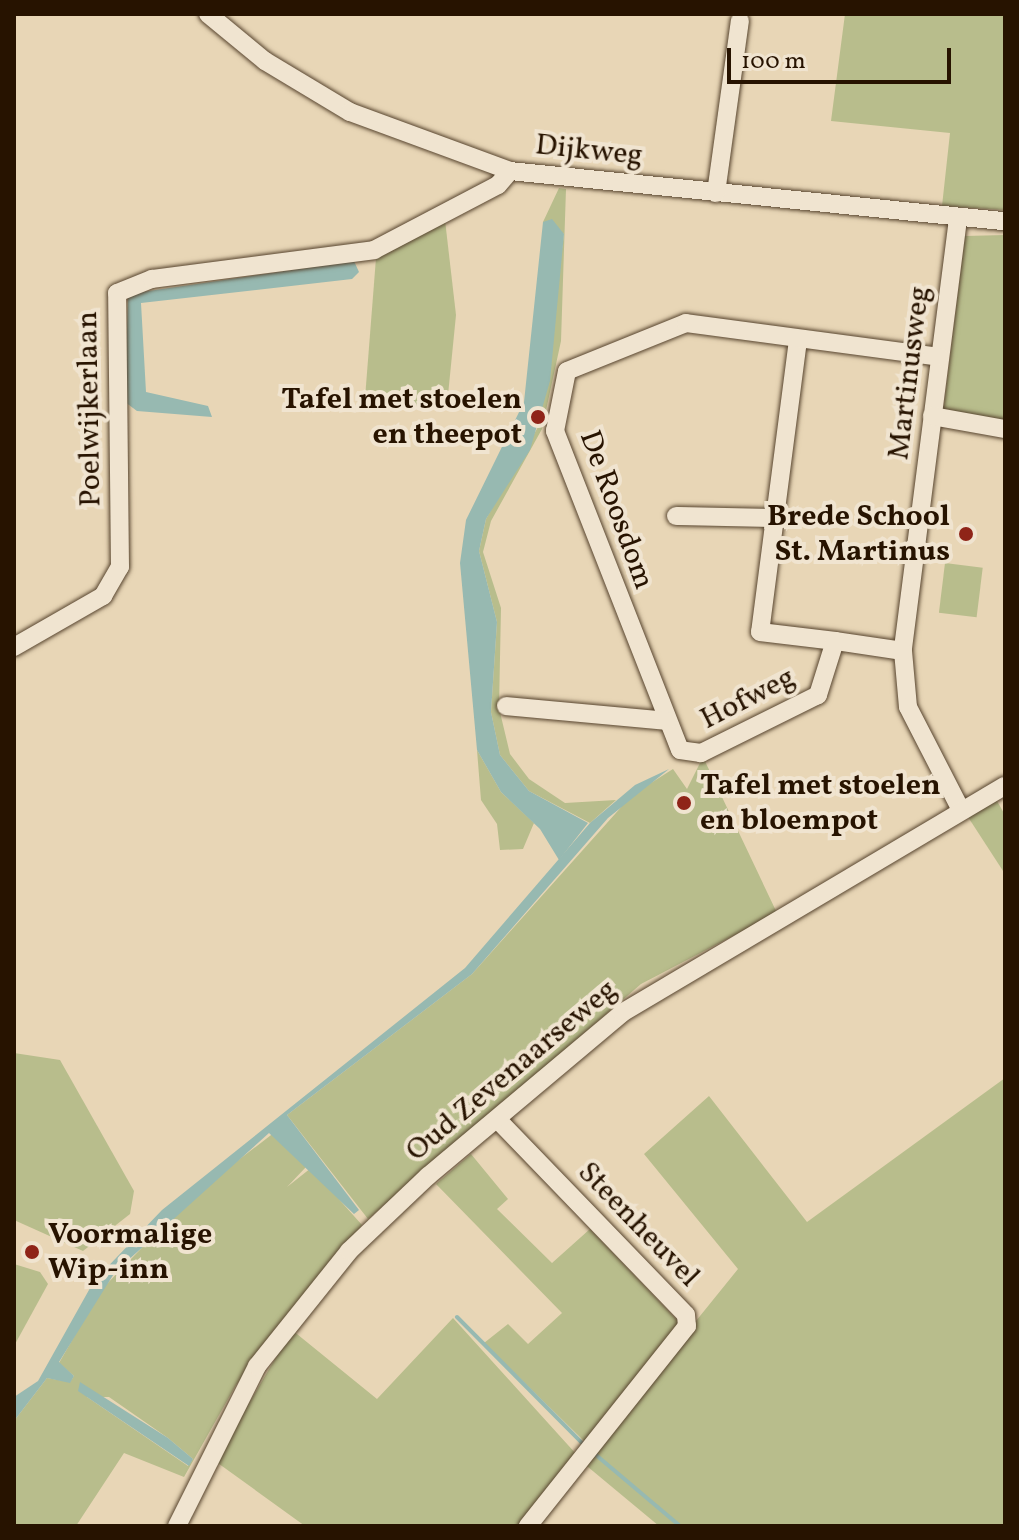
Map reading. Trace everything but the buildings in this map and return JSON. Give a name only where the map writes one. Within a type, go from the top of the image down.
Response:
[{"type":"street","name":"Dijkweg","points":[[208,14],[265,61],[350,112],[510,171],[958,219],[1005,221]]},
{"type":"street","points":[[716,193],[740,21]]},
{"type":"street","name":"Poelwijkerlaan","points":[[14,647],[103,596],[120,567],[117,293],[152,279],[374,250],[498,185],[510,171]]},
{"type":"street","name":"Martinusweg","points":[[958,219],[903,651],[908,707],[960,808]]},
{"type":"street","name":"De Roosdom","points":[[694,755],[677,745],[555,431],[567,371],[686,323],[711,331],[798,340]]},
{"type":"street","points":[[798,340],[940,357]]},
{"type":"street","name":"Hofweg","points":[[798,340],[760,632],[903,651]]},
{"type":"street","points":[[932,416],[1005,429]]},
{"type":"street","points":[[676,516],[775,518]]},
{"type":"street","name":"Hofweg","points":[[694,755],[818,695],[835,641]]},
{"type":"street","points":[[506,706],[667,721]]},
{"type":"street","name":"Oud Zevenaarseweg","points":[[177,1526],[232,1408],[286,1328],[351,1249],[622,1013],[825,897],[960,808],[1005,786]]},
{"type":"street","name":"Steenheuvel","points":[[497,1119],[686,1315],[687,1326],[528,1526]]},
{"type":"green space","points":[[845,14],[1005,14],[1005,210],[942,206],[950,133],[831,121]]},
{"type":"green space","points":[[559,188],[566,189],[561,341],[542,429],[491,521],[483,552],[501,608],[499,708],[510,754],[529,779],[565,803],[616,800],[590,823],[529,791],[500,755],[491,712],[497,622],[479,551],[486,519],[538,427],[564,234],[543,222]]},
{"type":"green space","points":[[445,220],[456,315],[447,405],[364,411],[376,258]]},
{"type":"green space","points":[[1005,235],[1005,422],[943,413],[965,236]]},
{"type":"green space","points":[[945,563],[983,568],[977,617],[939,613]]},
{"type":"green space","points":[[477,750],[501,792],[534,823],[523,849],[500,850],[497,824],[481,800]]},
{"type":"green space","points":[[703,757],[777,913],[641,984],[368,1219],[287,1115],[472,974],[632,795],[673,769],[687,789]]},
{"type":"green space","points":[[997,801],[1005,815],[1005,874],[968,817]]},
{"type":"green space","points":[[14,1053],[60,1060],[134,1191],[130,1214],[83,1251],[14,1220]]},
{"type":"green space","points":[[1005,1078],[1005,1526],[659,1526],[582,1462],[738,1269],[644,1154],[709,1096],[807,1222]]},
{"type":"green space","points":[[275,1132],[306,1167],[287,1187],[311,1168],[362,1225],[236,1385],[184,1477],[124,1453],[76,1526],[14,1526],[14,1421],[47,1378],[70,1382],[74,1376],[59,1363],[101,1290],[193,1195]],"holes":[[[87,1397],[109,1397],[193,1459],[188,1466]]]},
{"type":"green space","points":[[471,1154],[508,1199],[497,1209],[552,1263],[590,1229],[681,1324],[587,1444],[484,1343],[508,1324],[528,1344],[562,1313],[436,1184]]},
{"type":"green space","points":[[14,1264],[40,1272],[48,1284],[14,1346]]},
{"type":"green space","points":[[453,1318],[577,1455],[523,1526],[305,1526],[215,1461],[292,1330],[377,1399]]},
{"type":"water","points":[[552,219],[564,234],[550,381],[530,450],[486,519],[479,551],[497,622],[491,712],[500,755],[529,791],[588,823],[559,860],[540,829],[501,792],[477,750],[460,563],[466,520],[524,402],[543,222]]},
{"type":"water","points":[[354,261],[359,272],[352,279],[141,303],[146,392],[208,406],[212,417],[137,411],[125,402],[128,294]]},
{"type":"water","points":[[669,769],[608,818],[472,974],[287,1115],[359,1210],[354,1214],[269,1133],[115,1272],[59,1362],[74,1376],[70,1383],[47,1378],[14,1421],[14,1397],[38,1381],[94,1281],[162,1210],[465,968],[590,823],[635,785]]},
{"type":"water","points":[[80,1382],[168,1438],[193,1459],[189,1466],[78,1391]]},
{"type":"waterway","points":[[457,1317],[582,1443]]},
{"type":"waterway","points":[[596,1455],[680,1526]]},
{"type":"place","name":"Tafel met stoelen en theepot","points":[[538,417]]},
{"type":"place","name":"Brede School St. Martinus","points":[[966,534]]},
{"type":"place","name":"Tafel met stoelen en bloempot","points":[[684,803]]},
{"type":"place","name":"Voormalige Wip-inn","points":[[32,1252]]}]
